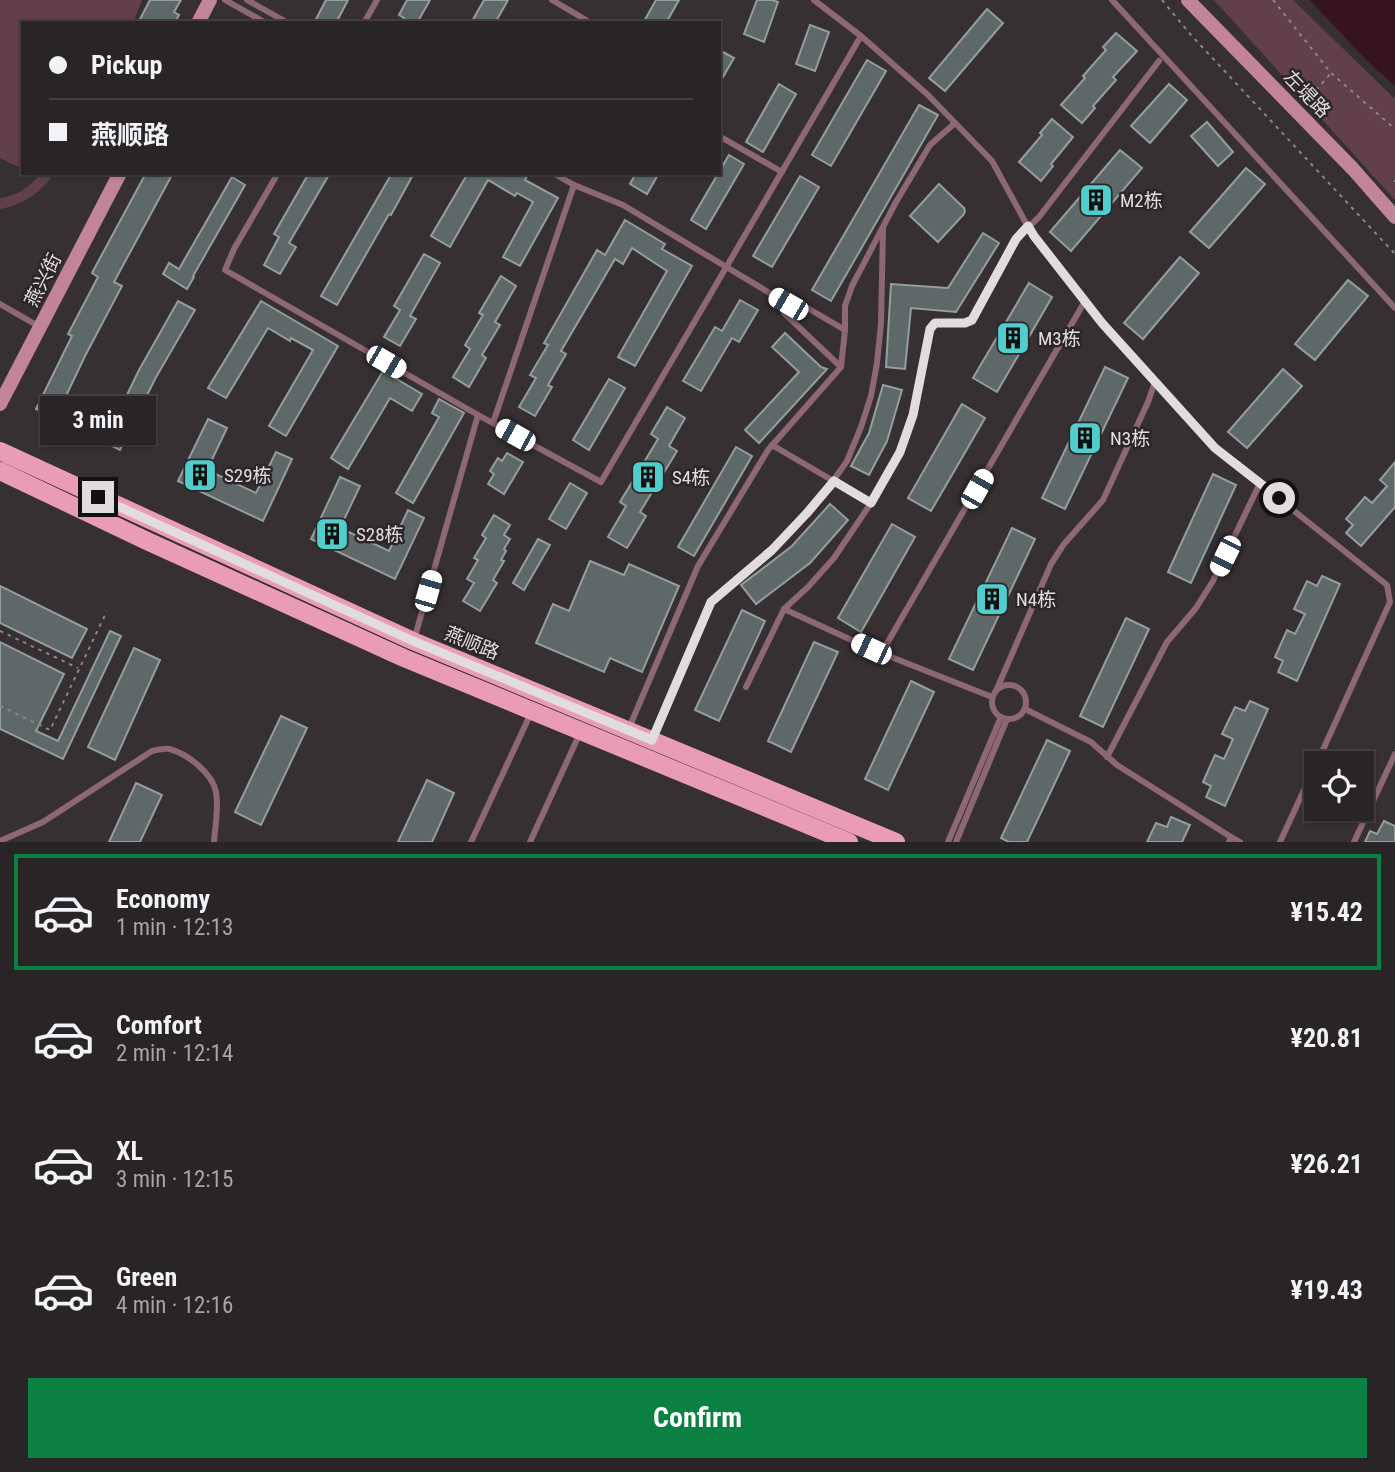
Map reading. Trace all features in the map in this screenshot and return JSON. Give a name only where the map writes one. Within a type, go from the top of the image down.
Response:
[{"type":"main road","name":"燕顺路","points":[[0,451],[413,641],[897,842]]},
{"type":"main road","name":"燕顺路","points":[[0,471],[392,652],[849,842]]},
{"type":"street","points":[[199,21],[210,0]]},
{"type":"street","name":"左堤路","points":[[1188,0],[1353,169],[1395,217]]},
{"type":"street","name":"燕兴街","points":[[0,404],[119,175]]},
{"type":"lane","points":[[225,0],[262,21]]},
{"type":"lane","points":[[247,0],[284,21]]},
{"type":"lane","points":[[365,21],[377,0]]},
{"type":"lane","points":[[552,0],[587,21]]},
{"type":"lane","points":[[814,0],[861,36],[928,95],[992,161],[1034,236],[1102,323],[1215,448],[1395,590]]},
{"type":"lane","points":[[1112,0],[1395,308]]},
{"type":"lane","points":[[277,175],[234,249],[225,270],[601,482],[861,36]]},
{"type":"lane","points":[[746,687],[784,609],[834,558],[871,503],[900,452],[913,415],[930,329],[935,323],[965,323],[972,320],[1016,239],[1039,216],[1159,61]]},
{"type":"lane","points":[[628,730],[698,566],[772,445],[841,367],[845,306],[852,286],[930,145],[955,123]]},
{"type":"lane","points":[[721,137],[782,172]]},
{"type":"lane","points":[[556,175],[623,205],[788,304]]},
{"type":"lane","points":[[493,423],[574,185]]},
{"type":"lane","points":[[652,740],[711,602],[772,550],[834,481],[847,461],[871,396],[881,323],[883,227]]},
{"type":"lane","points":[[841,367],[783,313],[792,299],[845,330]]},
{"type":"lane","points":[[882,652],[1085,301]]},
{"type":"lane","points":[[0,304],[40,327]]},
{"type":"lane","points":[[994,694],[1001,686],[1008,684],[1020,688],[1026,697],[1025,709],[1014,719],[1004,718],[994,710],[994,694],[1051,564],[1064,544],[1103,500],[1155,382]]},
{"type":"lane","points":[[413,641],[478,415]]},
{"type":"lane","points":[[772,445],[871,503]]},
{"type":"lane","points":[[1107,757],[1167,642],[1196,608],[1213,581],[1260,484]]},
{"type":"lane","points":[[1322,751],[1390,603],[1387,585]]},
{"type":"lane","points":[[784,609],[882,652],[994,694]]},
{"type":"lane","points":[[1025,709],[1091,742],[1107,757],[1230,840],[1240,842]]},
{"type":"lane","points":[[471,842],[532,711]]},
{"type":"lane","points":[[948,842],[1004,718]]},
{"type":"lane","points":[[956,842],[1004,718]]},
{"type":"lane","points":[[530,842],[581,731]]},
{"type":"lane","points":[[0,841],[43,822],[152,751],[167,749],[200,766],[211,779],[216,790],[217,810],[214,842]]},
{"type":"lane","points":[[1354,842],[1395,754]]},
{"type":"lane","points":[[1280,842],[1304,790]]},
{"type":"path","points":[[1162,0],[1191,35],[1395,254]]},
{"type":"path","points":[[1273,0],[1331,73],[1395,129]]},
{"type":"path","points":[[1297,112],[1331,73]]},
{"type":"path","points":[[0,706],[50,730],[107,611]]},
{"type":"path","points":[[0,631],[79,669]]},
{"type":"shaded area","points":[[0,0],[142,0],[134,21],[21,21],[21,168],[0,158]]},
{"type":"shaded area","points":[[1214,0],[1293,0],[1395,99],[1395,200]]},
{"type":"shaded area","points":[[1310,0],[1395,0],[1395,86],[1367,61]]},
{"type":"shaded area","points":[[34,175],[52,175],[31,197],[0,209],[0,198],[21,191],[38,177]]},
{"type":"building","points":[[150,0],[181,0],[174,12],[179,15],[176,21],[139,21]]},
{"type":"building","points":[[326,0],[348,0],[337,21],[315,21]]},
{"type":"building","points":[[407,0],[430,0],[418,21],[402,21],[404,18],[399,15]]},
{"type":"building","points":[[484,0],[508,0],[496,21],[472,21]]},
{"type":"building","points":[[656,0],[679,0],[667,21],[644,21]]},
{"type":"building","points":[[757,0],[778,2],[764,42],[744,34]]},
{"type":"building","points":[[987,9],[1003,23],[945,91],[929,78]]},
{"type":"building","points":[[810,25],[829,32],[815,71],[796,64]]},
{"type":"building","points":[[1116,33],[1137,51],[1113,77],[1116,80],[1082,123],[1061,105],[1085,78],[1083,76],[1106,50],[1103,47]]},
{"type":"building","points":[[721,51],[734,58],[721,81]]},
{"type":"building","points":[[867,60],[886,71],[831,166],[812,155]]},
{"type":"building","points":[[779,84],[796,94],[763,152],[746,142]]},
{"type":"building","points":[[1169,84],[1187,100],[1150,143],[1131,126]]},
{"type":"building","points":[[919,105],[938,115],[831,301],[812,290]]},
{"type":"building","points":[[1052,119],[1073,137],[1041,181],[1019,162]]},
{"type":"building","points":[[1207,122],[1233,152],[1218,166],[1191,136]]},
{"type":"building","name":"M2栋","points":[[1120,150],[1142,168],[1071,251],[1050,232]]},
{"type":"building","points":[[729,155],[744,164],[706,229],[691,220],[717,175],[721,175],[721,169]]},
{"type":"building","points":[[1246,168],[1265,184],[1209,248],[1190,232]]},
{"type":"building","points":[[145,175],[172,175],[114,282],[122,286],[65,398],[114,422],[139,370],[178,301],[195,310],[155,379],[120,450],[36,409],[72,336],[68,334],[98,277],[92,273]]},
{"type":"building","points":[[308,175],[329,175],[289,243],[296,247],[280,274],[264,265],[279,237],[274,234]]},
{"type":"building","points":[[391,175],[413,175],[337,305],[321,296]]},
{"type":"building","points":[[467,175],[525,175],[525,180],[558,198],[520,266],[503,257],[533,202],[517,193],[515,196],[488,180],[450,247],[431,236]]},
{"type":"building","points":[[635,175],[658,175],[647,194],[630,184]]},
{"type":"building","points":[[800,176],[819,187],[772,267],[753,256]]},
{"type":"building","points":[[232,177],[245,185],[187,289],[163,274],[169,263],[179,269]]},
{"type":"building","points":[[939,184],[965,211],[938,242],[910,216]]},
{"type":"building","points":[[625,220],[665,244],[662,249],[692,266],[635,366],[618,357],[667,271],[632,248],[623,264],[615,259],[561,351],[566,354],[548,385],[552,387],[535,416],[519,407],[536,378],[530,375],[548,345],[544,343],[597,250],[605,255]]},
{"type":"building","points":[[983,233],[999,243],[956,312],[911,308],[905,369],[886,367],[891,284],[948,288]]},
{"type":"building","points":[[424,254],[440,263],[410,316],[416,319],[400,346],[384,337],[400,310],[394,306]]},
{"type":"building","points":[[1180,257],[1199,273],[1143,339],[1124,323]]},
{"type":"building","points":[[501,276],[516,286],[495,322],[500,325],[482,355],[486,358],[469,387],[453,377],[470,349],[465,345],[483,315],[479,313]]},
{"type":"building","points":[[1348,280],[1368,296],[1315,360],[1295,344]]},
{"type":"building","name":"M3栋","points":[[1029,283],[1052,297],[997,392],[973,378]]},
{"type":"building","points":[[740,300],[758,310],[739,342],[732,338],[701,391],[683,381],[715,327],[722,331]]},
{"type":"building","points":[[261,301],[338,346],[286,436],[269,426],[313,350],[268,328],[226,398],[208,388]]},
{"type":"building","points":[[785,333],[821,367],[827,369],[759,443],[745,430],[799,372],[772,347]]},
{"type":"building","name":"N3栋","points":[[1105,367],[1128,378],[1065,509],[1042,498]]},
{"type":"building","points":[[1283,369],[1302,386],[1247,448],[1228,432]]},
{"type":"building","points":[[383,371],[422,394],[412,411],[390,398],[348,469],[331,458]]},
{"type":"building","points":[[609,379],[625,388],[589,450],[573,440]]},
{"type":"building","points":[[883,385],[902,390],[887,441],[869,475],[851,466],[869,433]]},
{"type":"building","points":[[439,399],[464,413],[413,503],[396,493],[439,417],[432,413]]},
{"type":"building","points":[[962,404],[985,418],[931,511],[908,498]]},
{"type":"building","name":"S4栋","points":[[667,407],[685,418],[669,446],[677,451],[640,512],[646,516],[627,548],[608,537],[626,506],[620,502],[658,439],[651,434]]},
{"type":"building","name":"S29栋","points":[[208,419],[227,428],[207,470],[256,493],[276,452],[292,459],[263,521],[178,481]]},
{"type":"building","points":[[736,447],[752,456],[694,556],[678,547]]},
{"type":"building","points":[[507,453],[523,462],[504,494],[488,484],[494,474],[490,471],[498,458],[502,461]]},
{"type":"building","points":[[1395,462],[1395,507],[1361,546],[1346,533],[1353,525],[1346,519],[1365,497],[1372,503],[1387,486],[1380,480]]},
{"type":"building","points":[[1213,474],[1236,485],[1191,583],[1168,572]]},
{"type":"building","name":"S28栋","points":[[340,477],[360,486],[340,528],[389,551],[408,510],[424,518],[395,579],[311,539]]},
{"type":"building","points":[[570,483],[587,493],[566,529],[549,519]]},
{"type":"building","points":[[830,504],[848,520],[810,563],[756,604],[741,585],[792,546]]},
{"type":"building","points":[[494,515],[510,525],[504,535],[510,539],[501,560],[504,561],[493,580],[497,583],[480,611],[463,601],[474,583],[467,579],[478,560],[474,558],[486,538],[482,535]]},
{"type":"building","points":[[892,524],[915,537],[861,632],[838,618]]},
{"type":"building","name":"N4栋","points":[[1012,528],[1035,539],[973,670],[949,659]]},
{"type":"building","points":[[538,539],[550,545],[524,590],[513,583]]},
{"type":"building","points":[[590,561],[624,575],[629,564],[679,586],[642,672],[610,658],[604,672],[536,643],[553,604],[569,611]]},
{"type":"building","points":[[1322,576],[1340,584],[1297,681],[1278,672],[1283,661],[1275,657],[1287,630],[1295,634],[1305,614],[1294,609],[1307,581],[1317,586]]},
{"type":"building","points":[[0,586],[87,629],[72,658],[0,623]]},
{"type":"building","points":[[742,610],[765,621],[719,721],[695,710]]},
{"type":"building","points":[[1126,618],[1149,629],[1103,727],[1080,716]]},
{"type":"building","points":[[110,631],[121,636],[63,759],[0,729],[0,642],[64,674],[36,731],[58,741]]},
{"type":"building","points":[[814,642],[838,652],[791,752],[768,741]]},
{"type":"building","points":[[134,648],[160,660],[115,760],[88,747]]},
{"type":"building","points":[[911,681],[934,692],[888,790],[865,779]]},
{"type":"building","points":[[1250,701],[1268,709],[1225,806],[1206,797],[1211,786],[1203,782],[1215,755],[1224,759],[1233,739],[1222,734],[1235,707],[1245,711]]},
{"type":"building","points":[[281,716],[307,728],[261,825],[235,812]]},
{"type":"building","points":[[1047,740],[1070,751],[1027,842],[1009,842],[1001,838]]},
{"type":"building","points":[[427,780],[454,793],[432,842],[398,842]]},
{"type":"building","points":[[136,783],[162,795],[140,842],[109,842]]},
{"type":"building","points":[[1171,817],[1190,825],[1182,842],[1147,842],[1156,823],[1167,827]]},
{"type":"building","points":[[1384,821],[1395,826],[1395,842],[1365,842],[1370,831],[1377,834]]},
{"type":"place","name":"M2栋","points":[[1096,200]]},
{"type":"place","name":"M3栋","points":[[1013,338]]},
{"type":"place","name":"N3栋","points":[[1085,438]]},
{"type":"place","name":"S29栋","points":[[200,475]]},
{"type":"place","name":"S4栋","points":[[648,477]]},
{"type":"place","name":"S28栋","points":[[332,534]]},
{"type":"place","name":"N4栋","points":[[992,599]]},
{"type":"route","points":[[98,497],[413,641],[652,740],[711,602],[772,550],[834,481],[871,503],[900,452],[913,415],[930,329],[935,323],[965,323],[972,320],[1016,239],[1028,226],[1102,323],[1215,448],[1279,498]]}]
